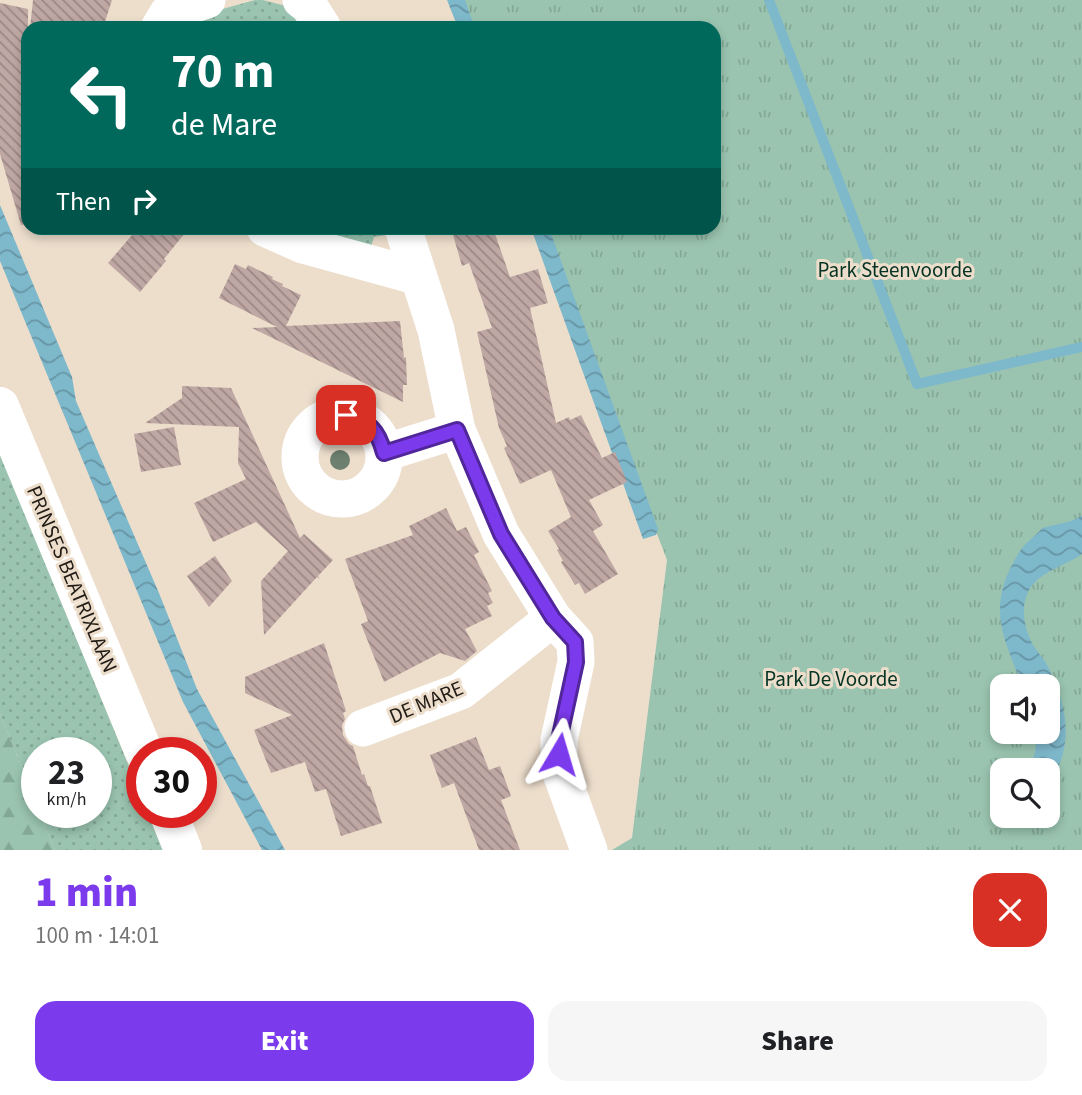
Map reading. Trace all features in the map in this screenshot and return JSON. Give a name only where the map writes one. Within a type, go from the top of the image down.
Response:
[{"type":"main road","name":"PRINSES BEATRIXLAAN","points":[[0,406],[138,737]]},
{"type":"main road","points":[[175,828],[183,850]]},
{"type":"street","points":[[163,21],[168,13],[206,0]]},
{"type":"street","points":[[301,0],[309,6],[319,21]]},
{"type":"street","points":[[280,235],[303,246],[419,277]]},
{"type":"street","points":[[405,235],[436,330],[457,430],[501,534],[553,618],[575,642],[576,662],[559,740],[559,768],[589,850]]},
{"type":"street","points":[[384,453],[457,430]]},
{"type":"street","name":"DE MARE","points":[[363,728],[461,691],[553,618]]},
{"type":"green space","points":[[263,0],[290,7],[305,21],[192,21],[215,11]]},
{"type":"green space","points":[[453,0],[1082,0],[1082,850],[612,850],[632,838],[667,560],[543,235],[721,235],[721,21],[461,21]]},
{"type":"green space","points":[[307,235],[385,235],[374,237],[367,260]]},
{"type":"green space","points":[[0,452],[126,759],[126,828],[154,828],[163,850],[55,850],[46,828],[112,828],[112,737],[21,737],[21,766],[0,714]]},
{"type":"green space","points":[[0,714],[21,766],[21,828],[46,828],[55,850],[0,850]]},
{"type":"water","points":[[447,0],[465,0],[472,21],[455,21]]},
{"type":"water","points":[[0,205],[72,377],[76,401],[159,593],[197,689],[285,850],[262,850],[217,766],[217,737],[202,737],[183,702],[0,261]]},
{"type":"water","points":[[534,235],[552,235],[658,529],[656,535],[643,539]]},
{"type":"water","points":[[1082,516],[1082,554],[1053,569],[1034,583],[1025,603],[1027,631],[1051,674],[1018,674],[1000,619],[1003,587],[1020,551],[1042,528]]},
{"type":"water","points":[[1060,695],[1066,725],[1060,761],[1060,758],[1034,758],[1036,744],[1060,744]]},
{"type":"building","points":[[33,0],[112,0],[105,21],[31,21]]},
{"type":"building","points":[[0,3],[28,9],[28,21],[21,21],[21,225],[0,154]]},
{"type":"building","points":[[132,235],[183,235],[140,292],[108,263]]},
{"type":"building","points":[[453,235],[495,235],[510,277],[538,269],[548,303],[530,308],[556,423],[581,415],[602,458],[615,452],[627,482],[589,500],[603,525],[593,531],[618,574],[585,594],[579,583],[575,585],[561,562],[563,561],[557,550],[559,549],[548,531],[571,517],[551,470],[520,484],[504,448],[507,446],[499,428],[477,332],[492,328],[469,263],[462,266]]},
{"type":"building","points":[[235,264],[246,269],[248,265],[301,295],[286,326],[400,321],[404,358],[406,357],[407,385],[403,385],[403,402],[252,328],[277,327],[219,298]]},
{"type":"building","points":[[182,386],[231,388],[300,538],[304,534],[333,560],[318,576],[320,579],[317,577],[264,635],[261,581],[288,551],[256,522],[213,542],[194,503],[246,479],[238,463],[239,427],[145,423],[182,398]]},
{"type":"building","points":[[174,427],[181,465],[141,472],[134,434]]},
{"type":"building","points":[[446,508],[457,531],[466,527],[479,552],[474,555],[492,591],[488,593],[493,603],[487,606],[492,616],[465,629],[477,651],[465,661],[440,653],[384,682],[361,624],[368,621],[345,559],[413,535],[409,526]]},
{"type":"building","points":[[215,556],[232,581],[209,607],[187,576]]},
{"type":"building","points":[[324,643],[346,711],[343,713],[343,735],[353,746],[382,823],[341,836],[326,789],[315,792],[305,762],[271,773],[254,730],[292,715],[245,693],[245,677]]},
{"type":"building","points":[[476,737],[489,770],[500,766],[511,796],[501,800],[520,850],[479,850],[454,783],[442,788],[430,755]]},
{"type":"waterway","points":[[769,0],[917,384],[1082,347]]},
{"type":"route","points":[[346,415],[360,418],[372,427],[380,439],[384,453],[457,430],[501,534],[553,618],[575,642],[576,662],[559,740],[559,754]]},
{"type":"park label","name":"Park Steenvoorde","points":[[895,270]]},
{"type":"park label","name":"Park De Voorde","points":[[831,679]]}]
